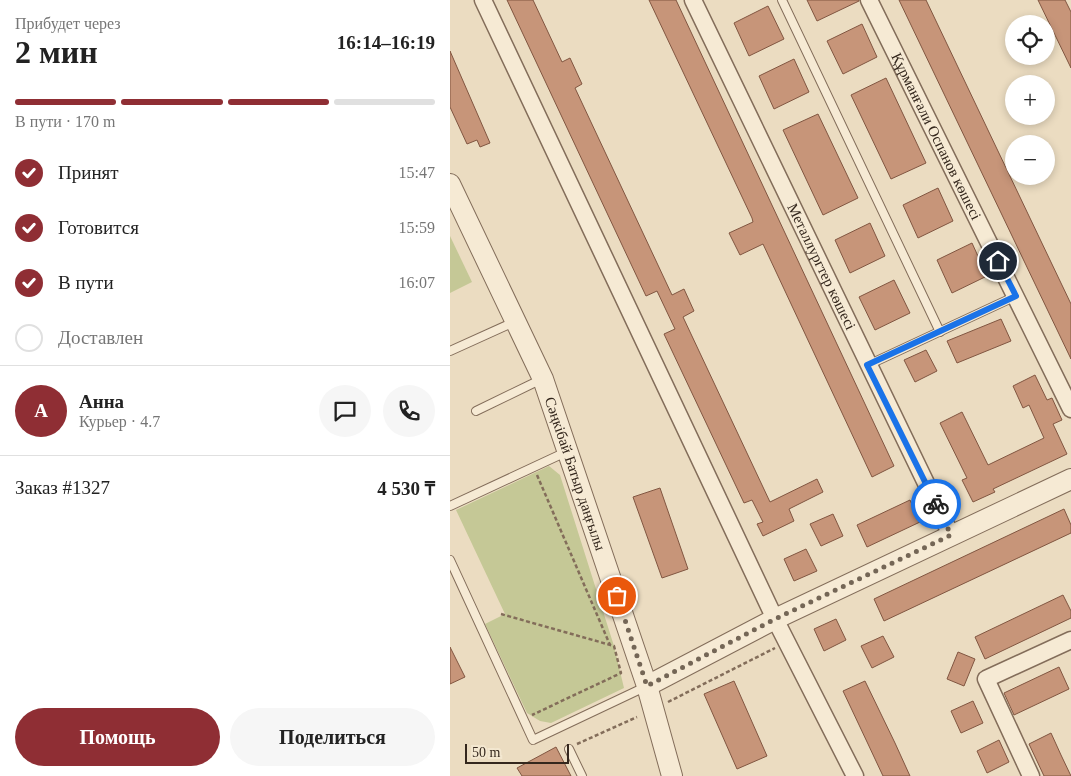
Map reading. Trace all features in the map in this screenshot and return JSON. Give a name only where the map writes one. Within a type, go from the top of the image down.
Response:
[{"type":"street","points":[[483,0],[786,642],[855,776]]},
{"type":"street","name":"Металлургтер көшесі","points":[[693,0],[867,365],[951,535]]},
{"type":"street","name":"Құрманғали Оспанов көшесі","points":[[870,0],[1071,409]]},
{"type":"street","name":"Сәңкібай Батыр даңғылы","points":[[450,184],[542,379],[647,686],[672,776]]},
{"type":"street","points":[[647,686],[775,619],[1071,479]]},
{"type":"street","points":[[1031,776],[986,679],[1071,640]]},
{"type":"lane","points":[[782,0],[940,332]]},
{"type":"lane","points":[[867,365],[1016,296]]},
{"type":"lane","points":[[450,350],[516,321]]},
{"type":"lane","points":[[476,411],[542,379]]},
{"type":"lane","points":[[450,506],[568,451]]},
{"type":"lane","points":[[450,560],[533,740],[647,686]]},
{"type":"lane","points":[[569,749],[582,776]]},
{"type":"path","points":[[533,467],[610,644]]},
{"type":"path","points":[[501,614],[614,646],[621,674],[531,716]]},
{"type":"path","points":[[667,702],[786,642]]},
{"type":"path","points":[[569,749],[637,717]]},
{"type":"green space","points":[[450,236],[472,282],[450,293]]},
{"type":"green space","points":[[549,466],[560,475],[614,646],[624,688],[551,723],[540,721],[527,713],[485,624],[505,614],[456,510]]},
{"type":"building","points":[[507,0],[533,0],[562,62],[570,58],[582,84],[575,88],[672,295],[684,289],[694,311],[683,317],[770,502],[817,479],[823,492],[789,509],[794,521],[763,536],[757,524],[763,522],[752,500],[744,503],[664,334],[675,329],[657,291],[646,296]]},
{"type":"building","points":[[649,0],[676,0],[894,466],[872,477],[763,244],[740,255],[729,233],[753,222],[752,218]]},
{"type":"building","points":[[807,0],[859,0],[859,1],[817,21]]},
{"type":"building","points":[[899,0],[926,0],[1005,166],[1005,185],[1014,185],[1071,304],[1071,359]]},
{"type":"building","points":[[1038,0],[1065,0],[1071,12],[1071,68],[1055,35],[1055,15],[1045,15]]},
{"type":"building","points":[[768,6],[784,39],[749,56],[734,23]]},
{"type":"building","points":[[862,24],[877,57],[843,74],[827,41]]},
{"type":"building","points":[[450,51],[490,143],[480,147],[477,140],[467,144],[450,107]]},
{"type":"building","points":[[794,59],[809,92],[774,109],[759,76]]},
{"type":"building","points":[[886,78],[926,163],[891,179],[851,95]]},
{"type":"building","points":[[818,114],[858,198],[823,215],[783,130]]},
{"type":"building","points":[[938,188],[953,221],[918,238],[903,205]]},
{"type":"building","points":[[870,223],[885,256],[850,273],[835,240]]},
{"type":"building","points":[[972,243],[987,276],[952,293],[937,260]]},
{"type":"building","points":[[894,280],[910,313],[875,330],[859,297]]},
{"type":"building","points":[[1001,319],[1011,341],[957,363],[947,341]]},
{"type":"building","points":[[926,350],[937,371],[915,382],[904,360]]},
{"type":"building","points":[[1035,375],[1047,400],[1052,398],[1062,420],[1053,424],[1067,454],[993,489],[995,492],[973,502],[962,480],[967,478],[940,423],[962,412],[988,465],[1044,438],[1029,405],[1023,408],[1013,386]]},
{"type":"building","points":[[660,488],[688,569],[662,578],[633,497]]},
{"type":"building","points":[[910,500],[920,522],[867,547],[857,525]]},
{"type":"building","points":[[1064,509],[1071,525],[1071,533],[884,621],[874,599]]},
{"type":"building","points":[[833,514],[843,536],[821,546],[810,524]]},
{"type":"building","points":[[806,549],[817,571],[794,581],[784,559]]},
{"type":"building","points":[[1063,595],[1071,611],[1071,618],[985,659],[975,637]]},
{"type":"building","points":[[836,619],[846,640],[824,651],[814,629]]},
{"type":"building","points":[[883,636],[894,657],[872,668],[861,646]]},
{"type":"building","points":[[450,647],[465,677],[450,684]]},
{"type":"building","points":[[958,652],[975,659],[964,686],[947,679]]},
{"type":"building","points":[[1059,667],[1069,689],[1014,715],[1004,693]]},
{"type":"building","points":[[734,681],[767,756],[737,769],[704,694]]},
{"type":"building","points":[[865,681],[910,776],[883,776],[843,691]]},
{"type":"building","points":[[973,701],[983,723],[961,733],[951,711]]},
{"type":"building","points":[[1051,733],[1071,776],[1044,776],[1029,744]]},
{"type":"building","points":[[999,740],[1009,762],[987,773],[977,751]]},
{"type":"building","points":[[556,747],[571,776],[522,776],[517,768]]},
{"type":"way so far","points":[[617,596],[647,686],[775,619],[951,535],[936,504]]},
{"type":"route","points":[[936,504],[867,365],[1016,296],[998,261]]}]
